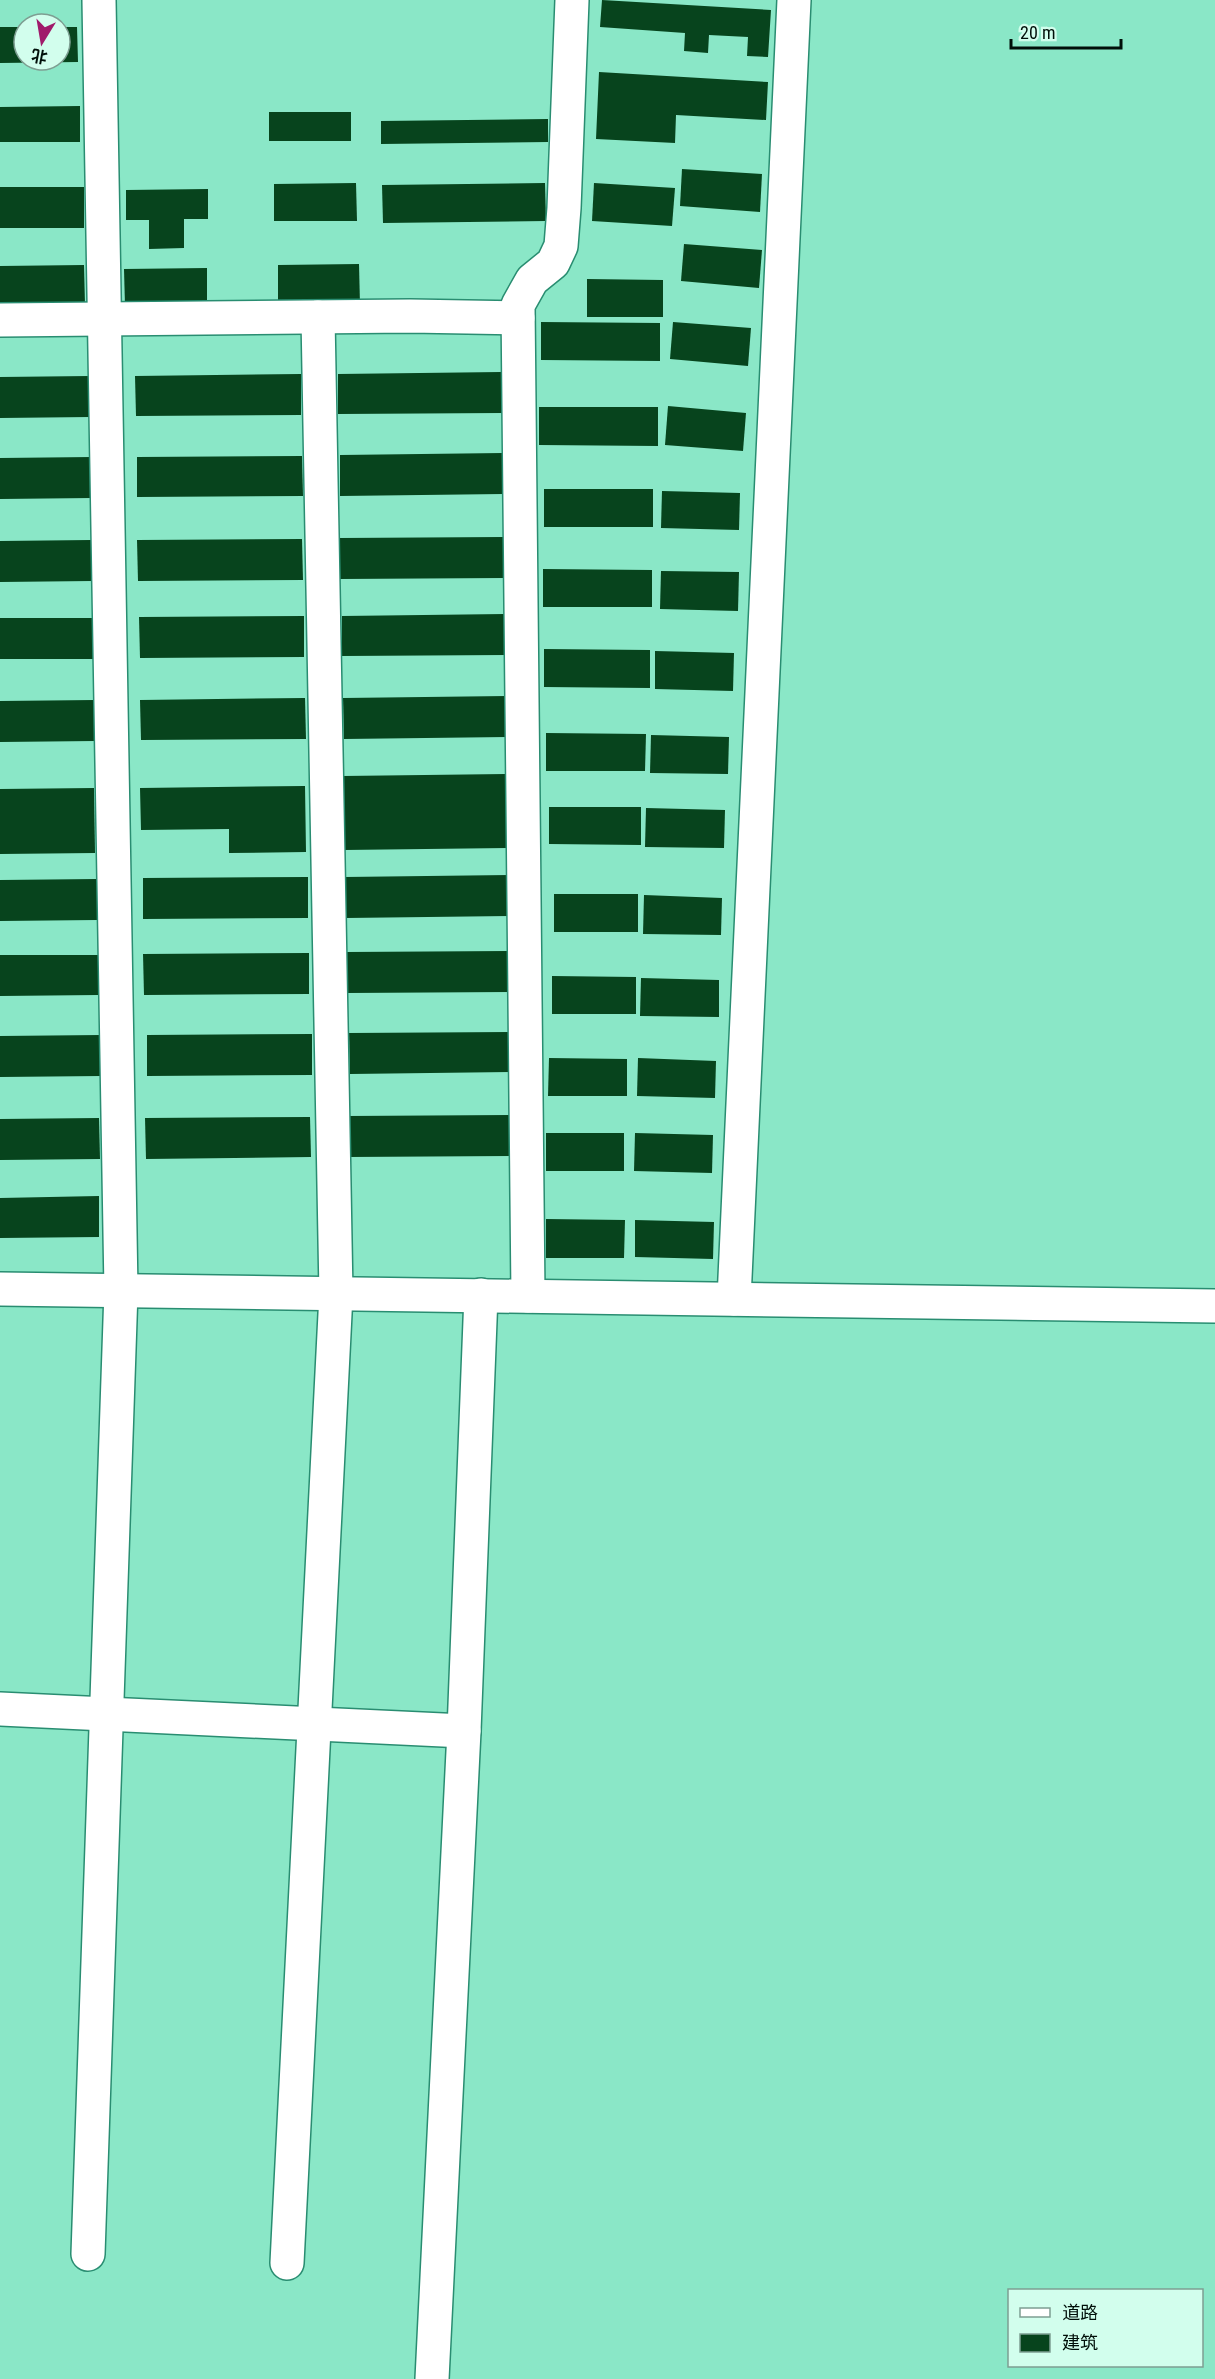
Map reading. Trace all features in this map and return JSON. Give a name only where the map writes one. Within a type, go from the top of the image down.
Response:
[{"type":"street","points":[[88,2254],[121,1291],[99,0]]},
{"type":"street","points":[[528,1296],[518,305],[532,280],[553,262],[561,246],[572,0]]},
{"type":"street","points":[[734,1299],[794,0]]},
{"type":"street","points":[[287,2263],[336,1294],[318,317]]},
{"type":"street","points":[[0,320],[518,318]]},
{"type":"street","points":[[0,1289],[1215,1306]]},
{"type":"street","points":[[432,2379],[464,1731],[481,1295]]},
{"type":"street","points":[[0,1709],[464,1731]]},
{"type":"building","points":[[602,0],[771,10],[768,57],[747,56],[748,37],[709,35],[708,53],[684,51],[685,33],[600,27]]},
{"type":"building","points":[[0,27],[12,27],[12,63],[0,63]]},
{"type":"building","points":[[72,27],[77,27],[78,62],[72,62]]},
{"type":"building","points":[[599,72],[768,82],[766,120],[676,115],[675,143],[596,139]]},
{"type":"building","points":[[80,106],[80,142],[0,142],[0,107]]},
{"type":"building","points":[[269,112],[351,112],[351,141],[269,141]]},
{"type":"building","points":[[548,119],[548,142],[381,144],[381,121]]},
{"type":"building","points":[[682,169],[762,174],[760,212],[680,206]]},
{"type":"building","points":[[356,183],[357,221],[274,221],[274,184]]},
{"type":"building","points":[[545,183],[546,221],[383,223],[382,185]]},
{"type":"building","points":[[594,183],[675,188],[672,226],[592,221]]},
{"type":"building","points":[[0,187],[84,187],[84,228],[0,228]]},
{"type":"building","points":[[208,189],[208,219],[184,219],[184,248],[149,249],[149,220],[126,220],[126,190]]},
{"type":"building","points":[[684,244],[762,250],[759,288],[681,281]]},
{"type":"building","points":[[359,264],[360,305],[278,305],[278,265]]},
{"type":"building","points":[[84,265],[85,305],[0,306],[0,266]]},
{"type":"building","points":[[207,268],[207,306],[125,306],[124,269]]},
{"type":"building","points":[[587,279],[663,280],[663,317],[587,317]]},
{"type":"building","points":[[541,322],[660,323],[660,361],[541,360]]},
{"type":"building","points":[[673,322],[751,328],[748,366],[670,359]]},
{"type":"building","points":[[501,372],[502,413],[338,414],[338,374]]},
{"type":"building","points":[[301,374],[301,415],[136,416],[135,376]]},
{"type":"building","points":[[90,376],[90,417],[0,418],[0,377]]},
{"type":"building","points":[[668,406],[746,413],[743,451],[665,445]]},
{"type":"building","points":[[539,407],[658,407],[658,446],[539,445]]},
{"type":"building","points":[[503,453],[503,494],[340,496],[340,455]]},
{"type":"building","points":[[302,456],[303,496],[137,497],[137,457]]},
{"type":"building","points":[[92,457],[92,498],[0,499],[0,458]]},
{"type":"building","points":[[544,489],[653,489],[653,527],[544,527]]},
{"type":"building","points":[[662,491],[740,493],[739,530],[661,528]]},
{"type":"building","points":[[503,537],[504,578],[340,579],[340,538]]},
{"type":"building","points":[[302,539],[303,580],[138,581],[137,540]]},
{"type":"building","points":[[91,540],[92,581],[0,582],[0,541]]},
{"type":"building","points":[[543,569],[652,570],[652,607],[543,607]]},
{"type":"building","points":[[661,571],[739,572],[738,611],[660,609]]},
{"type":"building","points":[[505,614],[506,655],[342,656],[342,616]]},
{"type":"building","points":[[304,616],[304,657],[140,658],[139,617]]},
{"type":"building","points":[[0,618],[93,618],[94,659],[0,659]]},
{"type":"building","points":[[544,649],[650,650],[650,688],[544,687]]},
{"type":"building","points":[[655,651],[734,653],[733,691],[655,689]]},
{"type":"building","points":[[507,696],[507,737],[344,739],[343,698]]},
{"type":"building","points":[[305,698],[306,739],[141,740],[140,700]]},
{"type":"building","points":[[95,700],[95,741],[0,742],[0,701]]},
{"type":"building","points":[[546,733],[646,734],[645,771],[546,771]]},
{"type":"building","points":[[651,735],[729,737],[728,774],[650,773]]},
{"type":"building","points":[[506,774],[507,848],[344,850],[343,776]]},
{"type":"building","points":[[305,786],[306,852],[229,853],[229,829],[141,830],[140,788]]},
{"type":"building","points":[[94,788],[95,853],[0,854],[0,789]]},
{"type":"building","points":[[549,807],[641,807],[641,845],[549,844]]},
{"type":"building","points":[[646,808],[725,810],[724,848],[645,847]]},
{"type":"building","points":[[509,875],[509,916],[346,918],[345,877]]},
{"type":"building","points":[[308,877],[308,918],[143,919],[143,878]]},
{"type":"building","points":[[97,879],[97,920],[0,921],[0,880]]},
{"type":"building","points":[[554,894],[638,894],[638,932],[554,932]]},
{"type":"building","points":[[644,895],[722,898],[721,935],[643,934]]},
{"type":"building","points":[[509,951],[510,992],[347,993],[347,952]]},
{"type":"building","points":[[309,953],[309,994],[144,995],[143,954]]},
{"type":"building","points":[[0,955],[98,955],[98,995],[0,996]]},
{"type":"building","points":[[552,976],[636,977],[636,1014],[552,1014]]},
{"type":"building","points":[[641,978],[719,980],[719,1017],[640,1016]]},
{"type":"building","points":[[513,1032],[513,1072],[350,1074],[349,1033]]},
{"type":"building","points":[[312,1034],[312,1075],[147,1076],[147,1035]]},
{"type":"building","points":[[101,1035],[101,1076],[0,1077],[0,1036]]},
{"type":"building","points":[[549,1058],[627,1059],[627,1096],[548,1096]]},
{"type":"building","points":[[638,1058],[716,1061],[715,1098],[637,1096]]},
{"type":"building","points":[[511,1115],[512,1156],[348,1157],[348,1116]]},
{"type":"building","points":[[310,1117],[311,1157],[146,1159],[145,1118]]},
{"type":"building","points":[[99,1118],[100,1159],[0,1160],[0,1119]]},
{"type":"building","points":[[546,1133],[624,1133],[624,1171],[546,1171]]},
{"type":"building","points":[[635,1133],[713,1135],[712,1173],[634,1171]]},
{"type":"building","points":[[99,1196],[99,1237],[0,1238],[0,1198]]},
{"type":"building","points":[[546,1219],[625,1220],[624,1258],[546,1258]]},
{"type":"building","points":[[635,1220],[714,1222],[713,1259],[635,1257]]}]
